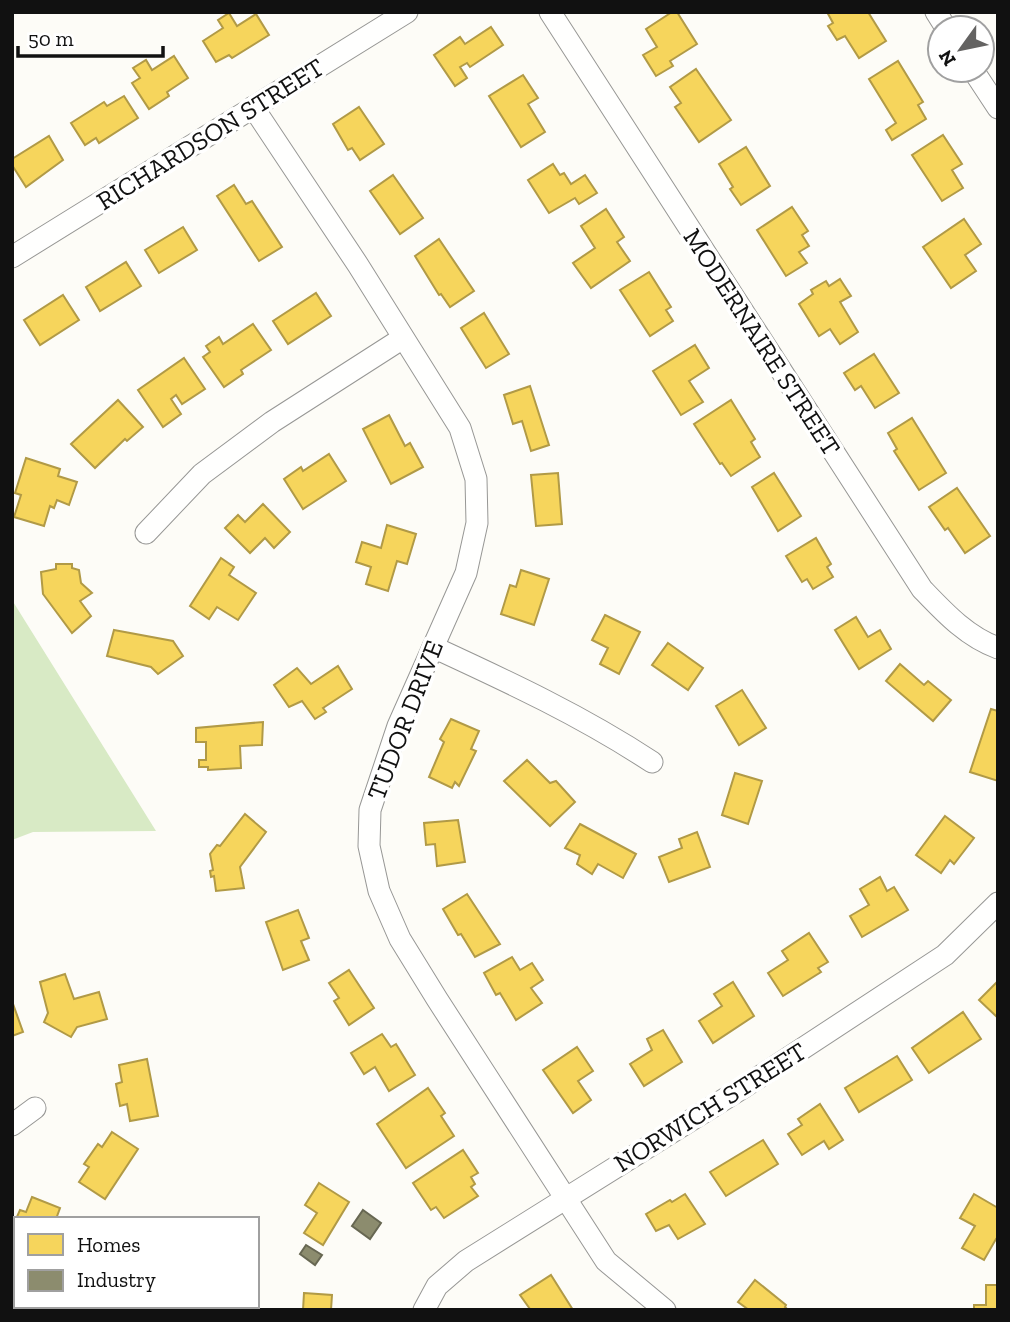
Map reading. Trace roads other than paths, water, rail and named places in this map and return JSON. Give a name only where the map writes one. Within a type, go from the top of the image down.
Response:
[{"type":"street","name":"RICHARDSON STREET","points":[[12,257],[407,12]]},
{"type":"street","name":"MODERNAIRE STREET","points":[[550,12],[922,589],[946,615],[967,632],[998,648]]},
{"type":"street","points":[[982,84],[998,108]]},
{"type":"street","name":"TUDOR DRIVE","points":[[253,107],[460,428],[477,480],[477,523],[466,573],[398,726],[370,810],[369,846],[379,891],[400,939],[429,987],[606,1261],[665,1310]]},
{"type":"street","points":[[146,533],[202,474],[272,422],[403,338]]},
{"type":"street","points":[[433,647],[603,730],[652,762]]},
{"type":"street","name":"NORWICH STREET","points":[[424,1310],[437,1286],[466,1261],[744,1087],[945,955],[998,903]]},
{"type":"street","points":[[12,1125],[35,1108]]}]
